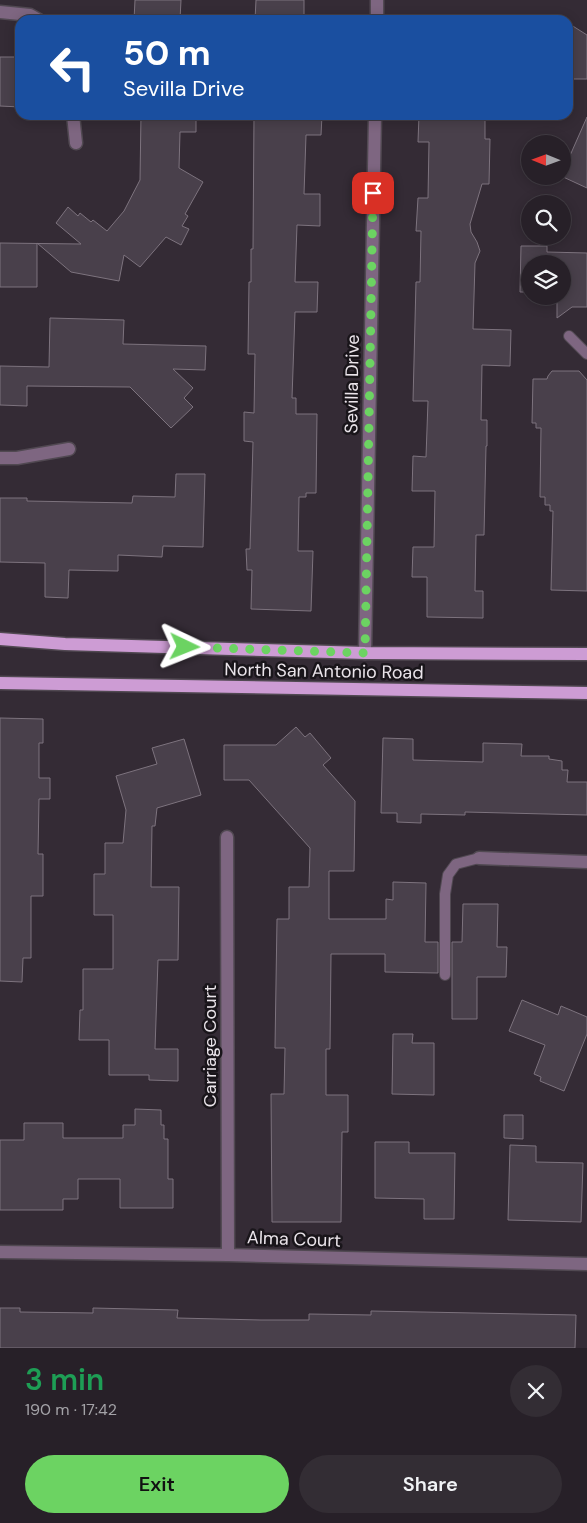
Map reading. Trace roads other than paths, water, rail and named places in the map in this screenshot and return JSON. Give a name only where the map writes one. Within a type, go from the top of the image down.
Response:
[{"type":"main road","name":"North San Antonio Road","points":[[0,639],[65,644],[365,653],[587,654]]},
{"type":"main road","name":"North San Antonio Road","points":[[0,684],[587,693]]},
{"type":"street","points":[[377,0],[377,15]]},
{"type":"street","points":[[0,12],[30,15]]},
{"type":"street","points":[[74,120],[76,144]]},
{"type":"street","name":"Sevilla Drive","points":[[365,653],[375,120]]},
{"type":"street","points":[[0,458],[17,458],[69,449]]},
{"type":"street","name":"Carriage Court","points":[[226,837],[228,1254]]},
{"type":"street","points":[[479,858],[587,862]]},
{"type":"street","name":"Alma Court","points":[[0,1252],[228,1254],[587,1264]]},
{"type":"lane","points":[[569,336],[587,354]]},
{"type":"lane","points":[[445,975],[445,894],[448,875],[456,864],[479,858]]}]
